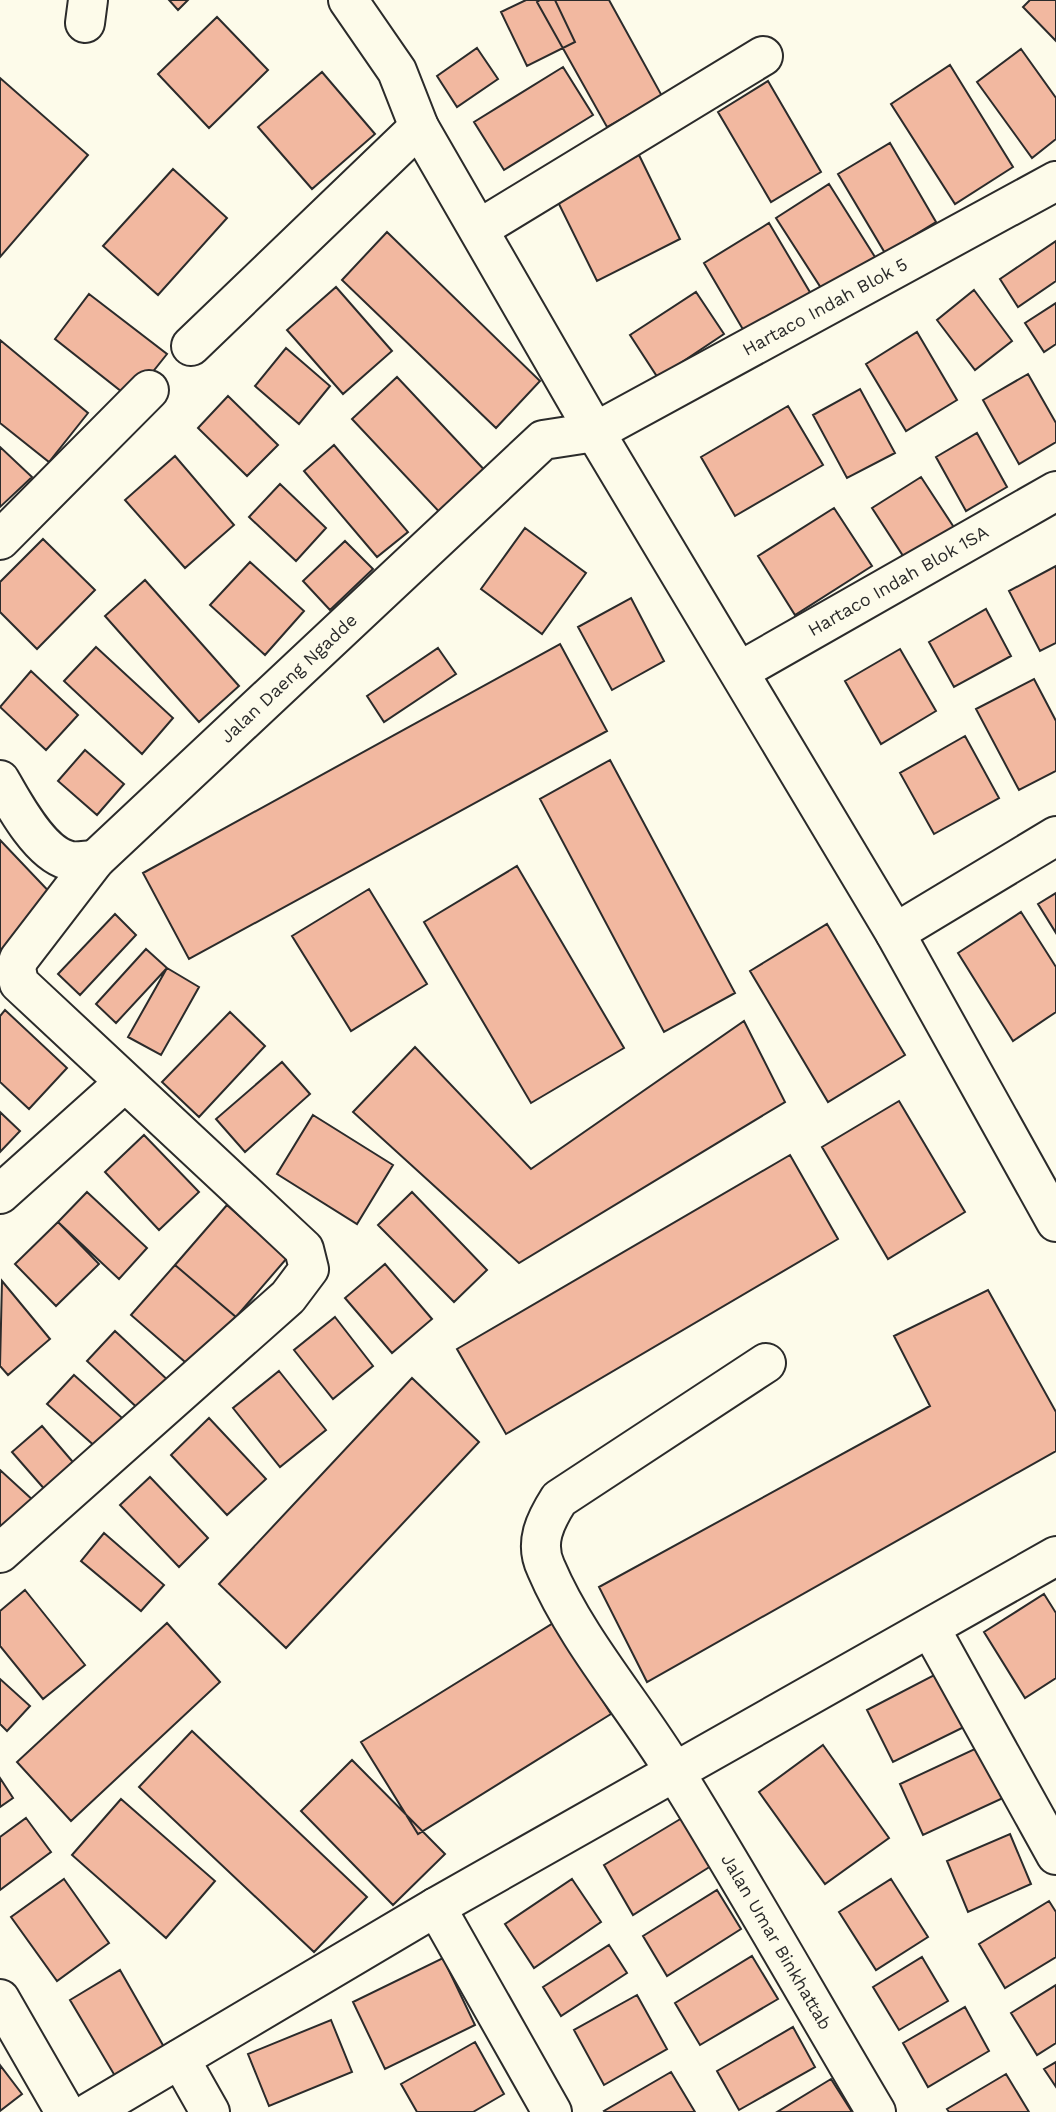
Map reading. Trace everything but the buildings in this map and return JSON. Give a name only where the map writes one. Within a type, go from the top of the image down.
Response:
[{"type":"street","points":[[348,0],[397,71],[419,127],[595,432],[895,933],[1056,1222]]},
{"type":"street","points":[[479,229],[763,56]]},
{"type":"street","points":[[191,346],[419,127]]},
{"type":"street","name":"Hartaco Indah Blok 5","points":[[595,432],[1056,181]]},
{"type":"street","points":[[0,540],[149,390]]},
{"type":"street","name":"Jalan Daeng Ngadde","points":[[124,1083],[26,989],[17,976],[19,959],[95,860],[543,440],[595,432]]},
{"type":"street","name":"Hartaco Indah Blok 1SA","points":[[740,671],[1056,491]]},
{"type":"street","points":[[1,786],[32,831],[59,856],[75,861],[95,860]]},
{"type":"street","points":[[895,933],[1056,836]]},
{"type":"street","points":[[0,1194],[124,1083],[304,1249],[309,1269],[288,1297],[0,1553]]},
{"type":"street","name":"Jalan Umar Binkhattab","points":[[766,1363],[559,1499],[545,1521],[540,1541],[545,1566],[589,1643],[676,1773],[876,2112]]},
{"type":"street","points":[[90,2112],[436,1907],[1056,1556]]},
{"type":"street","points":[[930,1629],[1056,1855]]},
{"type":"street","points":[[436,1907],[552,2112]]},
{"type":"street","points":[[0,1999],[65,2112]]},
{"type":"street","points":[[180,2059],[210,2112]]}]
